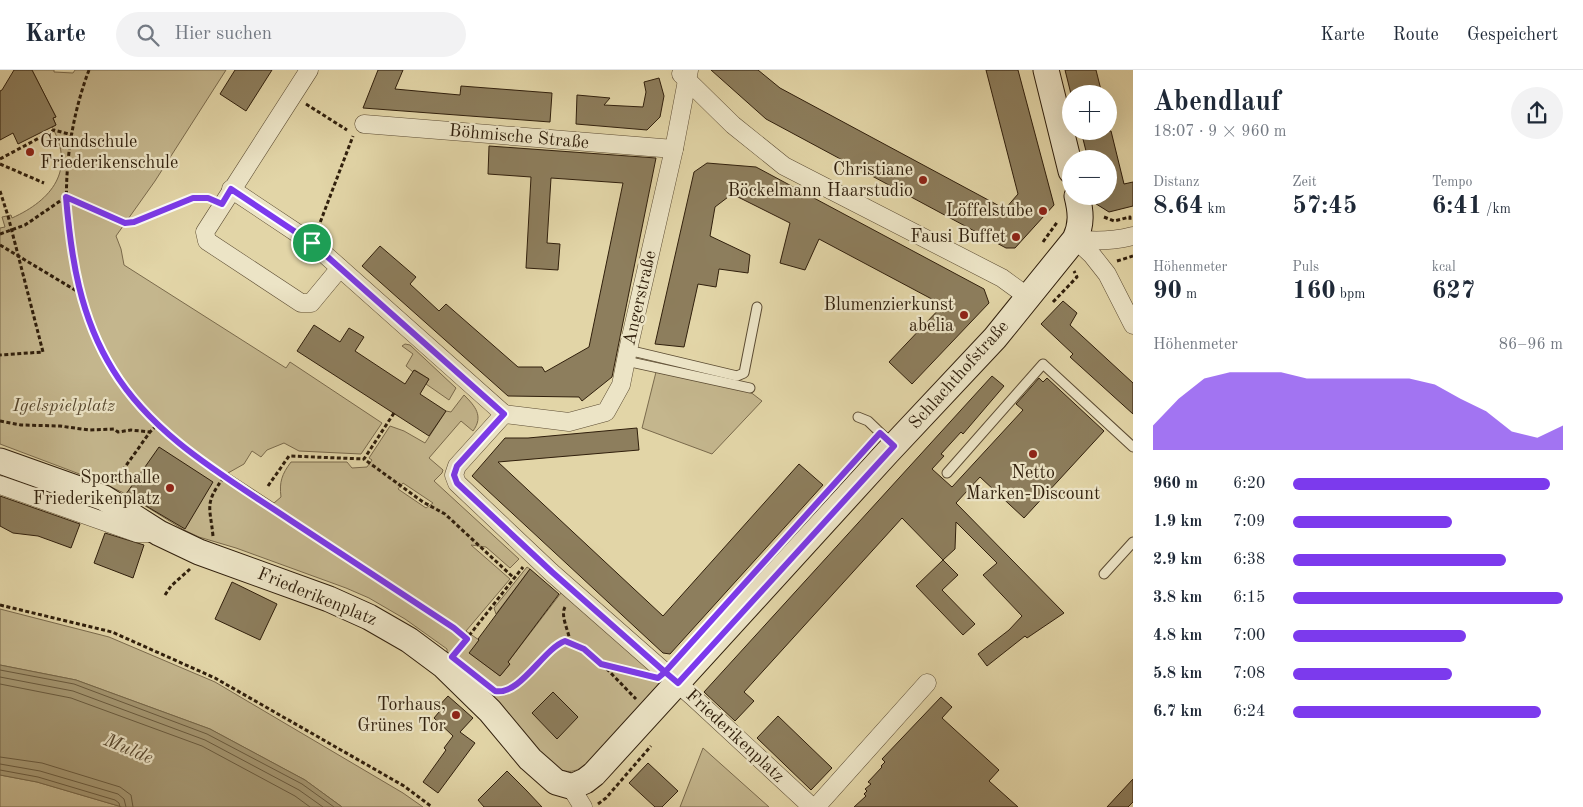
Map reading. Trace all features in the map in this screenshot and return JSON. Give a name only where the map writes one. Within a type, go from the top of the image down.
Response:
[{"type":"main road","points":[[1046,70],[1066,150]]},
{"type":"main road","points":[[1075,239],[1081,219],[1079,205]]},
{"type":"main road","name":"Schlachthofstraße","points":[[570,786],[594,774],[671,677],[894,446],[995,338],[1075,239]]},
{"type":"main road","name":"Friederikenplatz","points":[[0,461],[104,498],[159,533],[208,556],[348,607],[382,624],[409,640],[444,666],[471,692],[542,771],[556,782],[570,786]]},
{"type":"street","points":[[310,70],[205,232],[207,241],[301,303],[311,303],[340,268]]},
{"type":"street","points":[[685,73],[733,125],[784,166],[1002,278],[1028,297]]},
{"type":"street","name":"Angerstraße","points":[[504,414],[569,422],[606,412],[621,385],[674,150],[685,73]]},
{"type":"street","name":"Böhmische Straße","points":[[364,124],[674,150]]},
{"type":"street","points":[[226,197],[312,243],[504,414]]},
{"type":"street","points":[[1075,239],[1091,242],[1109,241],[1133,236]]},
{"type":"street","points":[[1075,239],[1092,255],[1107,274],[1131,320]]},
{"type":"street","name":"Friederikenplatz","points":[[504,414],[457,466],[454,475],[457,483],[577,594],[814,807],[927,683]]},
{"type":"street","points":[[0,485],[137,532],[159,533]]},
{"type":"street","points":[[570,786],[582,807]]},
{"type":"lane","points":[[627,356],[737,376],[744,373],[757,306]]},
{"type":"lane","points":[[627,356],[750,388]]},
{"type":"lane","points":[[947,474],[1043,364],[1133,447]]},
{"type":"lane","points":[[858,417],[868,421],[894,446]]},
{"type":"lane","points":[[1104,574],[1133,542]]},
{"type":"path","points":[[89,70],[80,96],[72,135],[66,197],[72,256],[80,293],[92,328],[113,370],[137,404],[156,425],[224,476],[454,628],[467,639]]},
{"type":"path","points":[[293,96],[354,134],[312,243]]},
{"type":"path","points":[[0,159],[54,130],[72,135]]},
{"type":"path","points":[[0,164],[44,183]]},
{"type":"path","points":[[0,192],[43,352],[0,356]]},
{"type":"path","points":[[66,197],[125,223],[134,222],[193,198],[226,197]]},
{"type":"path","points":[[0,234],[25,225],[66,197]]},
{"type":"path","points":[[1041,246],[1060,218]]},
{"type":"path","points":[[0,244],[80,293]]},
{"type":"path","points":[[364,459],[394,413]]},
{"type":"path","points":[[0,421],[20,425],[60,426],[89,430],[114,429],[118,432],[131,430],[150,432]]},
{"type":"path","points":[[104,498],[156,425]]},
{"type":"path","points":[[268,486],[289,456],[364,459],[423,502],[445,514],[514,578]]},
{"type":"path","points":[[165,595],[182,575],[208,556],[214,545],[209,514],[210,500],[224,476]]},
{"type":"path","points":[[452,657],[524,564]]},
{"type":"path","points":[[570,642],[569,631],[562,612],[564,607],[577,594]]},
{"type":"path","points":[[0,605],[112,632],[215,678],[404,786],[432,807]]},
{"type":"path","points":[[495,691],[508,690],[560,643],[565,641],[584,649],[636,700],[643,693]]},
{"type":"path","points":[[601,664],[658,678],[671,677]]},
{"type":"green space","name":"Igelspielplatz","points":[[32,70],[54,70],[54,72],[73,73],[75,70],[226,70],[155,181],[116,236],[124,265],[286,368],[290,362],[382,423],[361,454],[299,451],[284,443],[267,450],[261,457],[252,451],[244,464],[228,473],[274,503],[281,497],[280,487],[282,478],[291,462],[347,462],[352,468],[367,467],[372,460],[369,458],[390,426],[404,431],[425,443],[446,411],[451,412],[464,395],[475,407],[478,421],[473,431],[461,421],[429,458],[443,470],[434,481],[519,559],[510,568],[486,547],[471,545],[510,579],[466,631],[479,640],[470,653],[500,676],[510,664],[508,662],[564,589],[661,677],[663,683],[588,765],[578,770],[566,771],[551,765],[447,658],[447,649],[405,619],[369,598],[236,548],[199,537],[184,530],[126,494],[98,481],[0,444],[0,228],[5,227],[2,217],[11,215],[12,218],[26,211],[49,193],[56,182],[62,157],[59,143],[52,127],[56,125],[53,118],[56,117]],"holes":[[[403,483],[433,503],[426,508],[398,489]]]},
{"type":"green space","points":[[405,344],[410,345],[456,388],[449,400],[426,384],[429,379],[415,370],[413,372],[406,366],[413,354],[402,346]]},
{"type":"green space","points":[[656,372],[749,391],[762,401],[712,454],[642,428]]},
{"type":"green space","points":[[527,567],[530,569],[496,614],[494,608]]},
{"type":"green space","points":[[0,609],[109,637],[215,682],[403,793],[423,807],[342,807],[305,780],[210,729],[76,680],[0,665]]},
{"type":"green space","points":[[703,748],[769,807],[680,807]]},
{"type":"green space","points":[[0,775],[37,782],[122,807],[0,807]]},
{"type":"water","name":"Mulde","points":[[0,665],[76,680],[210,729],[305,780],[342,807],[122,807],[37,782],[0,775]]},
{"type":"building","name":"Grundschule Friederikenschule","points":[[14,70],[32,70],[56,117],[53,118],[56,125],[18,144],[13,133],[0,140],[0,91]]},
{"type":"building","points":[[235,70],[272,70],[246,111],[220,94]]},
{"type":"building","points":[[378,70],[403,70],[395,89],[460,95],[461,86],[552,93],[550,122],[363,108]]},
{"type":"building","points":[[711,70],[758,70],[780,88],[1005,209],[1018,194],[986,70],[1018,70],[1054,205],[1015,248],[1006,248],[766,119]]},
{"type":"building","points":[[1065,70],[1096,70],[1100,85],[1069,85]]},
{"type":"building","points":[[659,78],[664,96],[660,117],[647,130],[576,124],[577,95],[610,98],[604,105],[643,107],[646,92],[644,82]]},
{"type":"building","points":[[1083,140],[1113,140],[1116,150],[1086,150]]},
{"type":"building","points":[[489,146],[656,158],[612,377],[582,401],[579,397],[508,396],[362,266],[380,246],[416,277],[410,284],[439,311],[446,304],[518,367],[542,367],[545,372],[589,347],[623,183],[551,178],[547,243],[560,244],[558,270],[526,268],[531,177],[488,174]]},
{"type":"building","points":[[1117,155],[1124,184],[1133,182],[1133,206],[1109,212],[1098,205],[1117,205]]},
{"type":"building","points":[[707,163],[756,167],[984,289],[989,303],[912,384],[889,362],[943,305],[819,239],[805,270],[780,263],[790,223],[732,194],[715,207],[710,236],[750,255],[748,273],[719,269],[716,287],[698,284],[684,347],[655,344],[694,172]]},
{"type":"building","points":[[1063,301],[1077,313],[1070,325],[1133,383],[1133,414],[1070,357],[1073,354],[1041,324]]},
{"type":"building","points":[[314,325],[340,342],[349,328],[364,337],[355,351],[405,384],[414,370],[429,379],[420,394],[446,411],[429,436],[297,351]]},
{"type":"building","points":[[992,376],[1004,386],[963,434],[961,432],[941,454],[944,456],[932,469],[952,487],[1023,410],[1016,404],[1039,378],[1043,382],[1047,378],[1104,431],[1024,518],[980,477],[956,503],[1064,613],[1027,638],[1025,636],[987,666],[978,654],[1009,630],[1022,616],[983,575],[997,563],[956,522],[955,549],[943,560],[902,518],[744,692],[754,701],[735,721],[704,692]]},
{"type":"building","points":[[637,428],[639,450],[498,462],[663,616],[799,464],[823,485],[670,654],[663,653],[472,476],[505,438],[528,438]]},
{"type":"building","name":"Sporthalle Friederikenplatz","points":[[159,447],[213,482],[185,529],[126,494]]},
{"type":"building","points":[[0,496],[80,524],[71,548],[38,536],[13,533],[0,526]]},
{"type":"building","points":[[105,533],[144,545],[133,578],[94,563]]},
{"type":"building","points":[[943,560],[958,575],[942,590],[975,624],[963,635],[916,586]]},
{"type":"building","points":[[530,569],[559,594],[508,662],[510,664],[500,676],[469,653]]},
{"type":"building","points":[[232,582],[277,604],[260,640],[215,619]]},
{"type":"building","points":[[553,692],[578,717],[557,739],[532,713]]},
{"type":"building","points":[[448,696],[473,718],[460,732],[475,743],[438,793],[423,782],[446,750],[444,748],[453,736],[434,718],[439,712],[436,709]]},
{"type":"building","points":[[941,697],[952,707],[942,718],[999,770],[989,781],[1018,807],[854,807],[866,796],[864,794],[867,791],[865,789],[871,784],[868,782],[885,762],[882,759]]},
{"type":"building","points":[[778,716],[832,768],[811,790],[757,738]]},
{"type":"building","points":[[648,763],[678,791],[662,807],[655,807],[629,783]]},
{"type":"building","points":[[507,771],[542,807],[484,807],[478,800]]},
{"type":"building","points":[[1133,779],[1133,802],[1128,807],[1107,807]]},
{"type":"place","name":"Grundschule Friederikenschule","points":[[30,152]]},
{"type":"place","name":"Christiane Böckelmann Haarstudio","points":[[923,180]]},
{"type":"place","name":"Löffelstube","points":[[1043,211]]},
{"type":"place","name":"Fausi Buffet","points":[[1016,237]]},
{"type":"place","name":"Blumenzierkunst abelia","points":[[964,315]]},
{"type":"place","name":"Netto Marken-Discount","points":[[1033,454]]},
{"type":"place","name":"Sporthalle Friederikenplatz","points":[[170,488]]},
{"type":"place","name":"Torhaus, Grünes Tor","points":[[456,715]]},
{"type":"route","points":[[312,243],[231,189],[222,204],[208,198],[193,198],[134,222],[125,223],[66,197],[72,256],[84,307],[101,349],[126,390],[142,410],[156,425],[224,476],[454,628],[467,639],[452,657],[495,691],[508,690],[526,676],[552,649],[565,641],[584,649],[601,664],[658,678],[665,672],[678,683],[894,446],[880,433],[665,672],[552,572],[457,483],[454,475],[457,466],[504,414],[312,243]]}]
